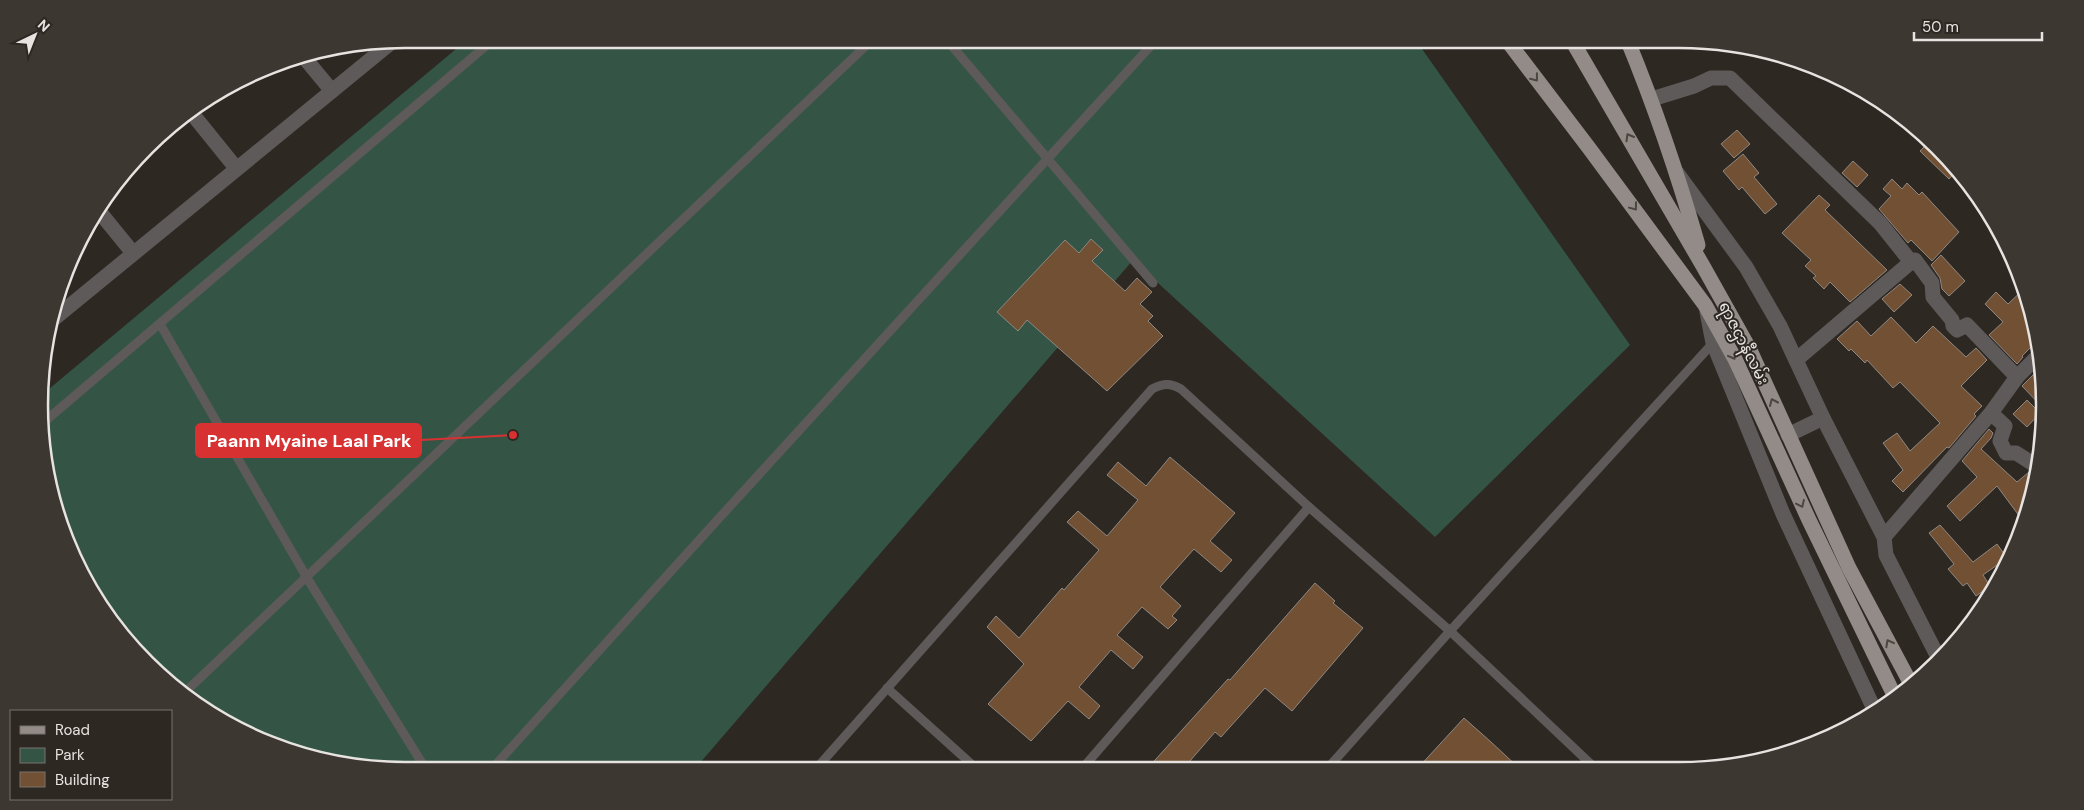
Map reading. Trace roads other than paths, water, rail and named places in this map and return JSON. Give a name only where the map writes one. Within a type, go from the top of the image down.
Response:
[{"type":"main road","name":"ရာဇဌာနီလမ်း","points":[[1513,48],[1601,163],[1705,306],[1735,359],[1809,520],[1893,692]]},
{"type":"main road","name":"ရာဇဌာနီလမ်း","points":[[1576,48],[1704,266],[1750,350],[1848,568],[1908,679]]},
{"type":"main road","points":[[1631,48],[1652,99],[1678,173],[1704,266],[1705,306]]},
{"type":"street","points":[[59,314],[384,48]]},
{"type":"street","points":[[307,61],[332,91]]},
{"type":"street","points":[[1652,99],[1694,86],[1711,78],[1730,78],[1880,223],[1911,262]]},
{"type":"street","points":[[194,116],[236,168]]},
{"type":"street","points":[[1678,173],[1746,267],[1780,326],[1823,418],[1884,537],[1886,555],[1936,654]]},
{"type":"street","points":[[102,215],[133,253]]},
{"type":"street","points":[[1796,360],[1915,260],[1932,283],[1933,297],[1952,320],[1953,326],[1957,330],[1967,325],[2017,377]]},
{"type":"street","points":[[1705,306],[1713,343],[1783,514],[1872,706]]},
{"type":"street","points":[[1884,537],[1991,413],[2017,377],[2033,360]]},
{"type":"street","points":[[1991,413],[2004,426],[2000,441],[2006,453],[2016,453],[2032,463]]},
{"type":"street","points":[[1788,436],[1823,418]]},
{"type":"lane","points":[[48,419],[483,48]]},
{"type":"lane","points":[[188,690],[863,48]]},
{"type":"lane","points":[[954,48],[1152,283]]},
{"type":"lane","points":[[498,762],[720,516],[1149,48]]},
{"type":"lane","points":[[160,324],[307,578],[421,762]]},
{"type":"lane","points":[[1334,762],[1450,631],[1713,343]]},
{"type":"lane","points":[[822,762],[1152,389],[1161,384],[1172,384],[1181,389],[1450,631],[1589,762]]},
{"type":"lane","points":[[1088,762],[1310,507]]},
{"type":"lane","points":[[887,688],[969,762]]},
{"type":"place","name":"Paann Myaine Laal Park","points":[[513,435]]}]
